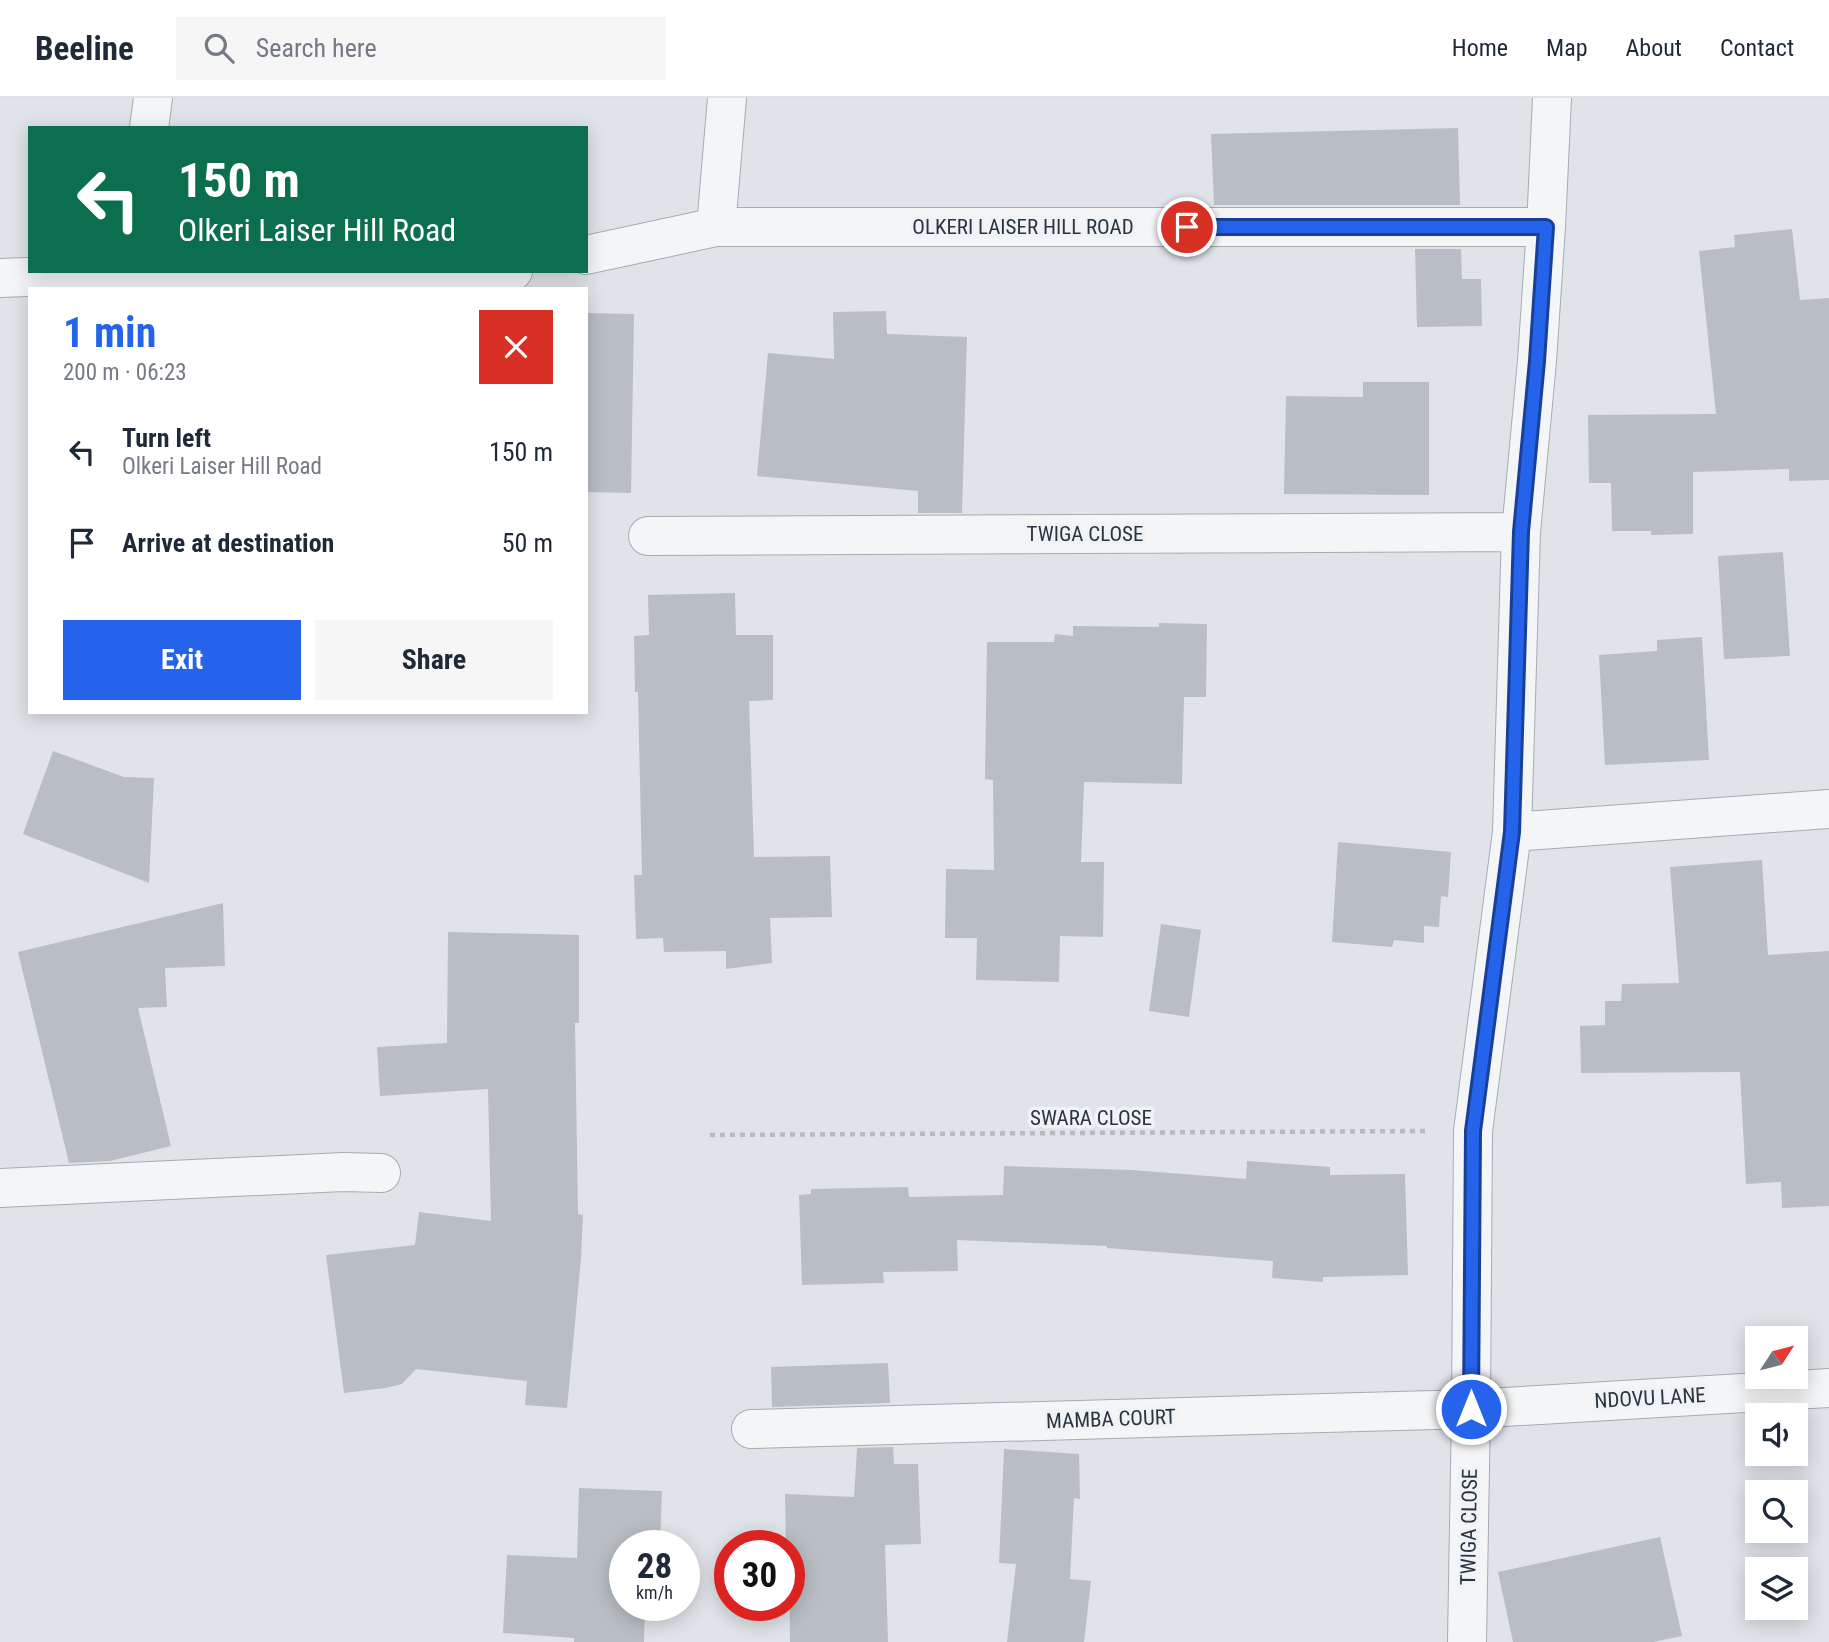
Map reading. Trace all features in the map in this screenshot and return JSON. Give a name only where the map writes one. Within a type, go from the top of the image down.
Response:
[{"type":"street","points":[[149,126],[153,98]]},
{"type":"street","points":[[716,227],[727,98]]},
{"type":"street","name":"TWIGA CLOSE","points":[[1467,1642],[1473,1131],[1512,832],[1521,532],[1537,361],[1552,98]]},
{"type":"street","name":"OLKERI LAISER HILL ROAD","points":[[588,255],[716,227],[1546,227]]},
{"type":"street","points":[[0,278],[108,273]]},
{"type":"street","points":[[154,273],[448,285],[504,273]]},
{"type":"street","name":"TWIGA CLOSE","points":[[649,536],[1521,532]]},
{"type":"street","points":[[1512,832],[1829,808]]},
{"type":"street","points":[[0,1188],[381,1173]]},
{"type":"street","name":"NDOVU LANE","points":[[1471,1409],[1829,1388]]},
{"type":"street","name":"MAMBA COURT","points":[[751,1429],[1471,1409]]},
{"type":"path","name":"SWARA CLOSE","points":[[710,1135],[1473,1131]]},
{"type":"building","points":[[1458,128],[1460,205],[1214,205],[1211,134]]},
{"type":"building","points":[[1792,229],[1800,300],[1829,298],[1829,480],[1789,481],[1789,469],[1693,472],[1693,534],[1651,535],[1651,531],[1612,531],[1611,483],[1589,483],[1588,415],[1716,414],[1699,251],[1735,247],[1734,235]]},
{"type":"building","points":[[1415,249],[1461,249],[1462,279],[1481,279],[1482,326],[1417,327]]},
{"type":"building","points":[[886,311],[887,334],[967,337],[962,513],[918,513],[918,491],[757,476],[768,353],[834,359],[833,312]]},
{"type":"building","points":[[588,313],[634,314],[631,493],[588,492]]},
{"type":"building","points":[[1363,382],[1429,382],[1429,495],[1284,494],[1286,396],[1363,397]]},
{"type":"building","points":[[1783,552],[1790,656],[1724,659],[1718,556]]},
{"type":"building","points":[[735,593],[736,635],[773,635],[773,700],[749,701],[754,857],[830,856],[832,917],[770,918],[772,963],[726,969],[726,951],[664,952],[663,938],[636,939],[634,875],[642,875],[638,692],[635,692],[634,636],[649,635],[648,595]]},
{"type":"building","points":[[1159,623],[1207,624],[1206,697],[1184,697],[1182,784],[1084,782],[1081,862],[1104,862],[1103,937],[1060,936],[1059,982],[976,980],[977,938],[945,938],[946,869],[994,870],[993,780],[985,779],[987,642],[1054,642],[1055,634],[1073,636],[1073,626],[1159,627]]},
{"type":"building","points":[[1702,637],[1709,760],[1605,765],[1599,655],[1657,651],[1657,640]]},
{"type":"building","points":[[53,751],[124,777],[154,778],[149,883],[23,834]]},
{"type":"building","points":[[1338,842],[1451,852],[1448,897],[1441,896],[1439,927],[1424,926],[1424,943],[1394,940],[1392,947],[1332,942]]},
{"type":"building","points":[[1762,860],[1768,955],[1829,951],[1829,1206],[1782,1208],[1781,1182],[1746,1184],[1740,1072],[1581,1073],[1580,1026],[1605,1025],[1605,1001],[1621,1001],[1622,984],[1679,983],[1670,867]]},
{"type":"building","points":[[223,903],[225,966],[165,968],[167,1007],[138,1008],[171,1146],[110,1161],[69,1163],[18,952]]},
{"type":"building","points":[[1161,924],[1201,930],[1189,1017],[1149,1011]]},
{"type":"building","points":[[448,932],[579,935],[579,1023],[575,1023],[578,1214],[583,1215],[567,1408],[525,1405],[527,1381],[416,1369],[402,1384],[344,1393],[326,1255],[415,1245],[419,1212],[491,1221],[488,1089],[380,1096],[377,1047],[447,1043]]},
{"type":"building","points":[[1247,1161],[1330,1167],[1330,1175],[1405,1174],[1408,1275],[1323,1277],[1323,1282],[1272,1278],[1273,1261],[1107,1246],[957,1240],[958,1271],[883,1272],[884,1283],[802,1285],[799,1195],[811,1194],[811,1189],[908,1187],[909,1197],[1003,1195],[1004,1166],[1132,1170],[1246,1179]]},
{"type":"building","points":[[888,1363],[890,1403],[772,1407],[771,1367]]},
{"type":"building","points":[[893,1447],[894,1464],[918,1464],[921,1544],[885,1545],[888,1642],[790,1642],[790,1621],[805,1621],[805,1530],[786,1530],[785,1494],[854,1497],[857,1448]]},
{"type":"building","points":[[1004,1449],[1079,1454],[1080,1499],[1074,1498],[1070,1579],[1091,1581],[1084,1642],[1007,1642],[1016,1564],[999,1563]]},
{"type":"building","points":[[579,1488],[662,1491],[661,1530],[609,1530],[609,1621],[645,1621],[644,1642],[574,1642],[574,1638],[503,1633],[507,1555],[577,1558]]},
{"type":"building","points":[[1660,1537],[1682,1636],[1653,1642],[1513,1642],[1498,1572]]},
{"type":"route","points":[[1187,227],[1546,227],[1521,532],[1512,832],[1473,1131],[1471,1409]]}]
